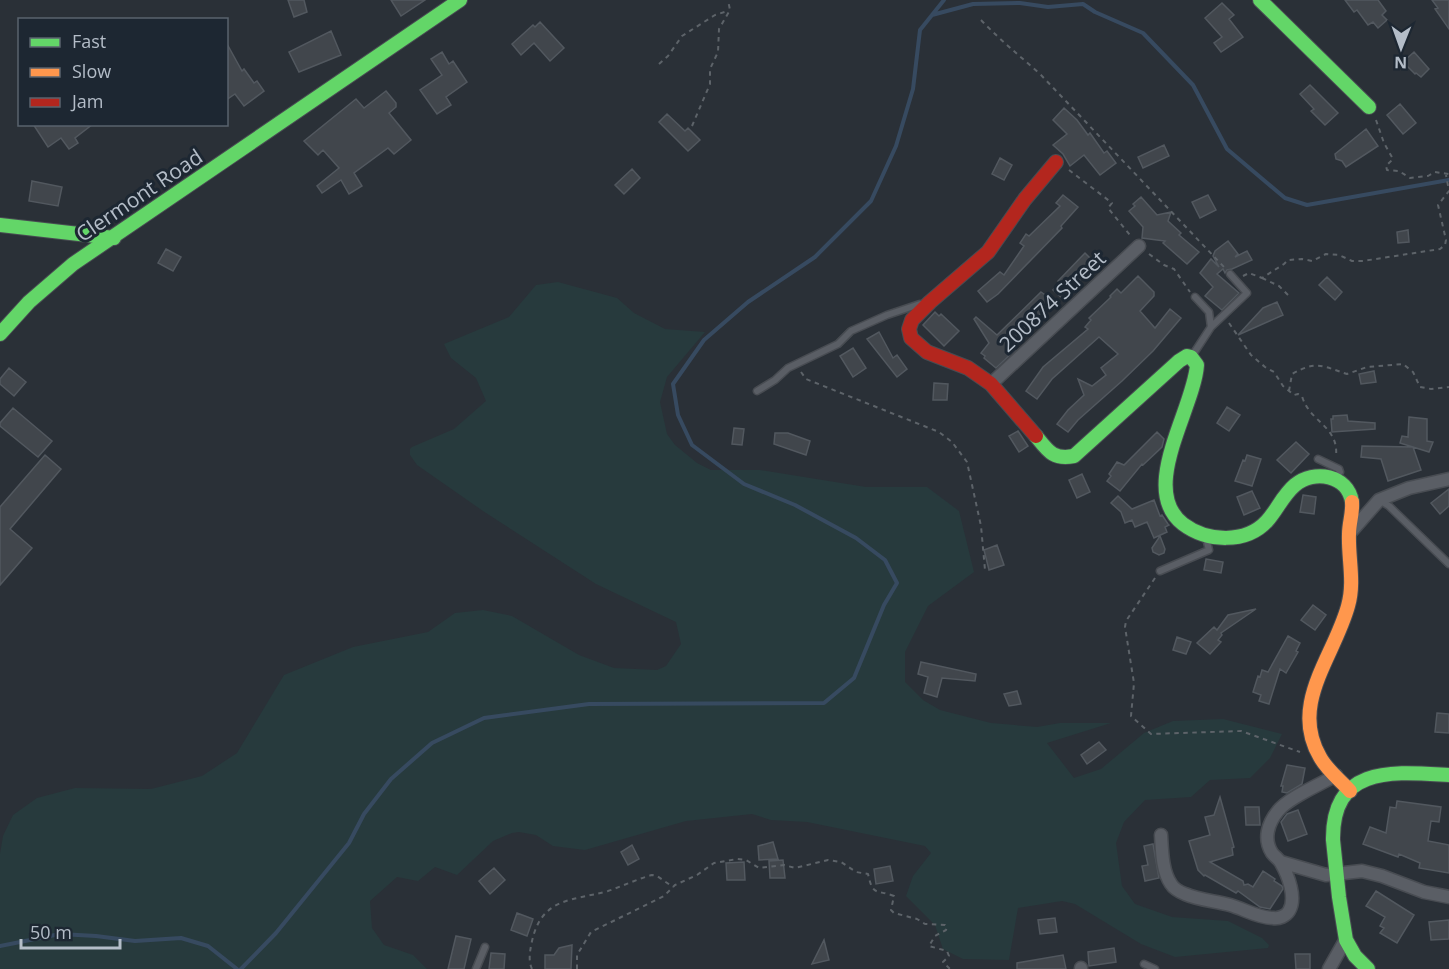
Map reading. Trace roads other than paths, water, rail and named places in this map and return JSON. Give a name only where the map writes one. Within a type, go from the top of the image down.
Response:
[{"type":"street","name":"Clermont Road","points":[[0,334],[29,302],[73,264],[460,0]]},
{"type":"street","points":[[1260,0],[1369,107]]},
{"type":"street","points":[[1056,162],[1025,199],[988,252],[912,320],[909,334],[914,343],[927,352],[968,368],[991,384],[1050,453],[1068,458],[1074,456],[1179,361],[1189,356],[1195,359],[1196,379],[1168,462],[1165,489],[1166,498],[1176,517],[1192,530],[1205,535],[1218,538],[1248,535],[1265,524],[1287,493],[1299,482],[1335,472],[1351,495],[1352,511],[1349,534],[1352,590],[1343,623],[1311,695],[1308,713],[1312,740],[1321,757],[1350,791]]},
{"type":"street","points":[[0,225],[114,238]]},
{"type":"street","name":"200874 Street","points":[[991,384],[1139,246]]},
{"type":"street","points":[[1349,534],[1379,500],[1409,488],[1449,479]]},
{"type":"street","points":[[1368,969],[1354,955],[1346,939],[1332,827],[1340,803],[1362,781],[1383,774],[1449,775]]},
{"type":"street","points":[[1161,835],[1162,856],[1167,874],[1171,884],[1178,891],[1188,896],[1232,905],[1268,918],[1275,919],[1284,916],[1290,910],[1292,891],[1281,862],[1273,855],[1266,839],[1268,831],[1278,811],[1298,796],[1336,775]]},
{"type":"street","points":[[1281,862],[1326,875],[1362,871],[1424,892],[1449,897]]},
{"type":"street","points":[[1329,969],[1346,939]]},
{"type":"lane","points":[[1189,356],[1211,327],[1247,293],[1230,274]]},
{"type":"lane","points":[[1195,297],[1209,312],[1211,327]]},
{"type":"lane","points":[[758,391],[788,368],[838,344],[851,331],[887,315],[930,302]]},
{"type":"lane","points":[[1318,459],[1335,472]]},
{"type":"lane","points":[[1379,500],[1389,506],[1449,564]]},
{"type":"lane","points":[[1160,571],[1209,550],[1205,535]]},
{"type":"lane","points":[[476,969],[485,947]]},
{"type":"lane","points":[[1144,964],[1155,969]]},
{"type":"waterway","points":[[241,969],[276,933],[349,843],[364,814],[391,779],[432,743],[484,718],[589,704],[824,703],[854,678],[884,605],[897,583],[885,560],[856,538],[795,505],[744,484],[692,445],[678,415],[673,384],[704,340],[748,302],[815,257],[871,201],[896,146],[913,89],[920,30],[944,0]]},
{"type":"waterway","points":[[932,15],[973,4],[1020,3],[1048,7],[1083,4],[1095,12],[1143,33],[1193,85],[1227,149],[1285,198],[1307,205],[1449,180]]},
{"type":"waterway","points":[[0,946],[60,934],[135,941],[181,938],[208,946],[237,969]]}]
